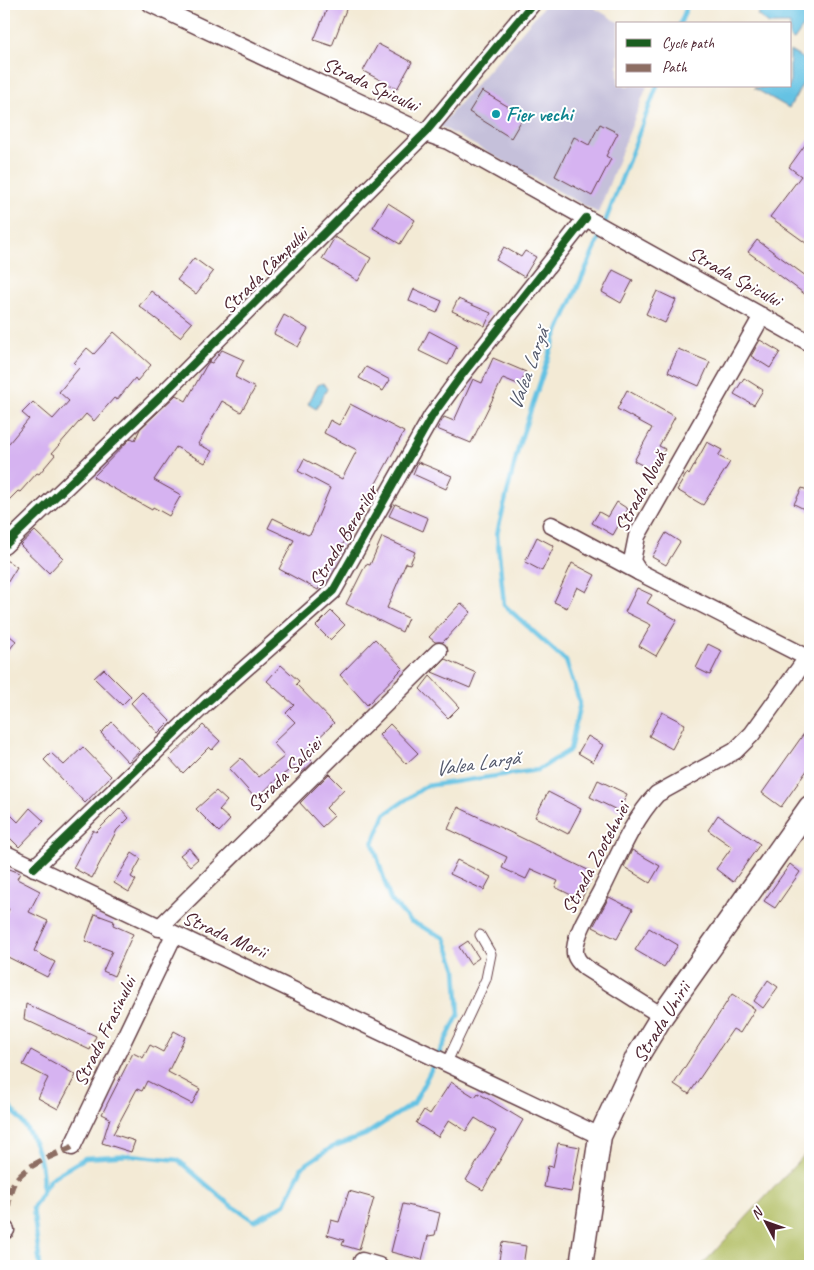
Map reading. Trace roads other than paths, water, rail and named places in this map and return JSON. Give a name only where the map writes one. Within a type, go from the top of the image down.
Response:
[{"type":"main road","name":"Strada Unirii","points":[[581,1266],[600,1136],[636,1057],[662,1016],[810,807]]},
{"type":"street","name":"Strada Spicului","points":[[150,4],[425,133],[448,141],[810,343]]},
{"type":"street","name":"Strada Câmpului","points":[[4,546],[161,396],[425,133],[532,4]]},
{"type":"street","name":"Strada Berarilor","points":[[34,868],[206,703],[333,591],[432,416],[461,376],[591,220]]},
{"type":"street","name":"Strada Nouă","points":[[639,572],[632,561],[637,536],[762,316]]},
{"type":"street","points":[[551,525],[809,659]]},
{"type":"street","name":"Strada Salciei","points":[[159,928],[439,651]]},
{"type":"street","name":"Strada Zootehniei","points":[[662,1016],[586,968],[576,958],[575,950],[582,929],[634,826],[649,802],[657,794],[735,751],[752,734],[809,659]]},
{"type":"street","name":"Strada Morii","points":[[4,853],[600,1136]]},
{"type":"street","name":"Strada Frasinului","points":[[72,1147],[174,934]]},
{"type":"street","points":[[362,1261],[379,1266]]},
{"type":"lane","points":[[439,1058],[486,979],[491,954],[480,935]]},
{"type":"water","points":[[765,4],[810,4],[810,17],[794,40],[792,39],[792,22],[766,22],[757,15]]},
{"type":"water","points":[[792,52],[810,63],[810,71],[789,108],[754,88],[792,88]]},
{"type":"water","points":[[323,383],[327,389],[316,409],[308,404],[318,385]]},
{"type":"waterway","name":"Valea Largă","points":[[681,22],[688,4]]},
{"type":"waterway","name":"Valea Largă","points":[[438,1055],[459,1014],[456,969],[445,938],[410,921],[390,899],[373,843],[385,814],[426,786],[538,770],[570,750],[580,703],[566,661],[504,605],[497,534],[519,445],[555,338],[596,246],[656,88]]},
{"type":"waterway","name":"Valea Largă","points":[[40,1266],[33,1208],[50,1179],[85,1158],[131,1155],[178,1160],[229,1204],[254,1221],[285,1204],[302,1167],[332,1147],[365,1135],[414,1103],[435,1062]]},
{"type":"waterway","points":[[4,1101],[21,1120],[34,1141],[41,1165],[42,1190]]},
{"type":"place","name":"Fier vechi","points":[[496,114]]}]
